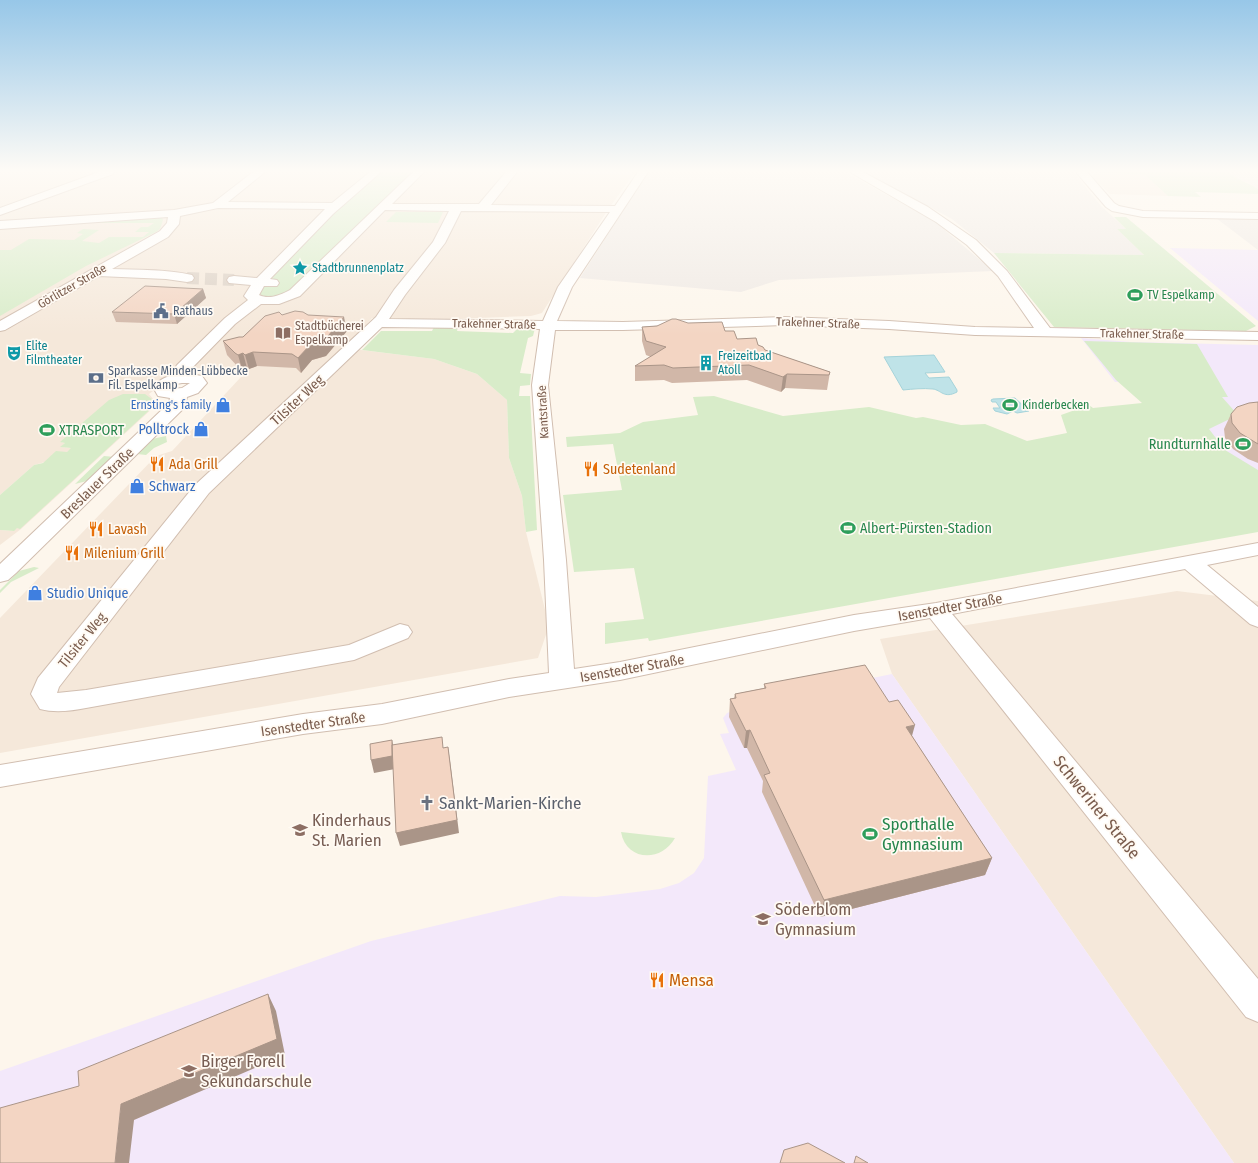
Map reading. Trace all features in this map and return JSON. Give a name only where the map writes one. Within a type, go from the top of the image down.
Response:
[{"type":"street","name":"Görlitzer Straße","points":[[0,328],[164,234],[171,226]]},
{"type":"street","name":"Breslauer Straße","points":[[3,574],[177,405],[183,368],[224,327],[249,305],[257,291],[316,226]]},
{"type":"street","points":[[234,280],[278,300],[295,293],[363,226]]},
{"type":"street","points":[[378,323],[399,293],[439,243],[448,226]]},
{"type":"street","name":"Kantstraße","points":[[562,680],[555,560],[540,385],[548,325],[565,287],[605,226]]},
{"type":"street","points":[[951,226],[986,255],[1046,333]]},
{"type":"street","points":[[96,272],[166,275],[187,278]]},
{"type":"street","name":"Breslauer Straße","points":[[257,291],[262,286],[275,284],[293,286],[296,288],[295,293]]},
{"type":"street","name":"Trakehner Straße","points":[[378,323],[684,325],[785,321],[975,331],[1258,336]]},
{"type":"street","name":"Tilsiter Weg","points":[[378,323],[202,489],[47,684],[44,694],[50,702],[67,702],[354,652],[400,632]]},
{"type":"street","name":"Isenstedter Straße","points":[[2,776],[303,724],[382,714],[509,688],[669,662],[846,624],[936,610],[1258,549]]},
{"type":"street","points":[[1191,562],[1258,619]]},
{"type":"street","name":"Schweriner Straße","points":[[936,610],[962,644],[1258,1005]]},
{"type":"shaded area","points":[[0,226],[597,226],[542,313],[531,316],[451,319],[372,318],[345,348],[434,359],[477,374],[507,400],[509,458],[522,496],[526,532],[549,626],[538,658],[0,753],[0,618],[156,456],[172,451],[241,377],[232,371],[176,370],[149,394],[154,400],[155,406],[21,529],[0,545],[0,530],[13,531],[154,406],[61,442],[65,443],[61,447],[72,448],[60,458],[34,465],[0,495]]},
{"type":"shaded area","points":[[613,226],[940,226],[993,271],[779,280],[741,292],[580,278]]},
{"type":"shaded area","points":[[961,226],[1123,226],[1126,229],[1117,229],[1144,255],[994,253]]},
{"type":"shaded area","points":[[1227,226],[1258,226],[1258,250]]},
{"type":"shaded area","points":[[1170,248],[1258,250],[1258,321]]},
{"type":"shaded area","points":[[1081,338],[1131,342],[1258,345],[1258,484],[1122,382],[1115,382]]},
{"type":"shaded area","points":[[1177,591],[1258,601],[1258,1163],[1234,1163],[892,674],[880,639]]},
{"type":"shaded area","name":"Söderblom Gymnasium","points":[[892,674],[1234,1163],[0,1163],[0,1071],[371,941],[560,896],[596,897],[660,889],[679,883],[694,873],[704,858],[708,776],[736,770],[720,734],[729,733],[723,718],[727,713],[760,701]]},
{"type":"green space","points":[[161,226],[156,232],[86,266],[0,316],[0,250],[11,250],[29,239],[74,240],[83,234],[77,233],[83,229],[99,230],[82,241],[99,243],[109,237],[143,237],[149,232],[135,232],[141,227]]},
{"type":"green space","points":[[321,226],[360,226],[302,282],[278,298],[259,297],[257,292]]},
{"type":"green space","name":"TV Espelkamp","points":[[1123,226],[1137,226],[1256,326],[1246,331],[1054,327],[994,253],[1144,255],[1117,229],[1126,229]]},
{"type":"green space","points":[[434,327],[458,327],[457,331],[513,333],[518,328],[535,328],[533,336],[528,338],[520,373],[531,374],[530,385],[520,386],[519,396],[530,396],[537,530],[526,532],[522,496],[509,458],[507,400],[477,374],[434,359],[362,350],[381,331],[432,331]]},
{"type":"green space","name":"Albert-Pürsten-Stadion","points":[[1084,341],[1197,344],[1228,397],[1222,397],[1238,415],[1209,429],[1225,450],[1258,470],[1258,532],[649,641],[648,638],[605,644],[605,623],[644,619],[634,568],[574,572],[563,495],[622,490],[613,444],[567,447],[566,437],[620,433],[643,422],[698,415],[693,397],[714,396],[783,416],[869,407],[916,418],[923,417],[961,425],[985,424],[1027,441],[1067,433],[1061,415],[1089,405],[1093,408],[1142,403],[1116,380]]},
{"type":"green space","points":[[123,394],[145,394],[153,400],[154,406],[20,529],[17,528],[14,531],[0,530],[0,495],[34,465],[43,463],[56,451],[67,452],[71,448],[60,447],[65,443],[60,442],[109,400]]},
{"type":"green space","points":[[166,436],[167,442],[154,448],[146,455],[137,454],[152,439]]},
{"type":"green space","points":[[104,456],[115,457],[91,480],[75,484]]},
{"type":"green space","points":[[34,567],[39,568],[11,582],[0,593],[0,590],[19,571]]},
{"type":"green space","points":[[621,832],[675,838],[669,846],[661,852],[653,855],[645,855],[630,849],[624,842]]},
{"type":"water","points":[[934,355],[945,372],[925,373],[929,378],[949,377],[957,392],[949,395],[933,389],[903,390],[884,357]]},
{"type":"water","name":"Kinderbecken","points":[[1015,398],[1029,411],[1017,413],[1013,411],[1007,414],[995,411],[993,408],[1000,408],[996,402],[992,402],[991,400],[993,399]]},
{"type":"building","points":[[145,286],[203,289],[174,314],[112,312]]},
{"type":"building","points":[[295,311],[303,312],[308,315],[344,317],[323,342],[309,346],[298,358],[292,354],[253,352],[245,355],[243,353],[238,355],[223,341],[243,337],[265,316],[279,312],[282,315]]},
{"type":"building","points":[[672,319],[688,323],[722,322],[725,331],[734,331],[737,339],[756,338],[758,345],[763,347],[765,350],[830,372],[829,375],[787,374],[783,377],[749,365],[673,368],[664,365],[635,366],[666,347],[646,341],[642,327],[657,326]]},
{"type":"building","points":[[1258,402],[1258,444],[1240,433],[1232,423],[1231,414],[1237,407]]},
{"type":"building","name":"Sporthalle Gymnasium","points":[[865,665],[889,702],[898,700],[915,725],[906,727],[992,858],[824,900],[764,775],[770,773],[750,730],[746,731],[730,699],[736,698],[735,694],[766,688],[764,684]]},
{"type":"building","name":"Sankt-Marien-Kirche","points":[[442,737],[443,748],[448,747],[457,820],[396,833],[392,745]]},
{"type":"building","points":[[392,740],[392,756],[371,760],[370,744]]},
{"type":"building","name":"Birger Forell Sekundarschule","points":[[268,994],[277,1039],[121,1104],[115,1163],[0,1163],[0,1108],[79,1086],[78,1071]]},
{"type":"building","points":[[808,1143],[845,1163],[780,1163],[784,1150]]},
{"type":"building","points":[[856,1156],[868,1163],[854,1163]]},
{"type":"tunnel","points":[[187,278],[234,280]]},
{"type":"place","name":"Stadtbrunnenplatz","points":[[300,268]]},
{"type":"place","name":"TV Espelkamp","points":[[1135,295]]},
{"type":"place","name":"Rathaus","points":[[161,311]]},
{"type":"place","name":"Stadtbücherei Espelkamp","points":[[283,333]]},
{"type":"place","name":"Elite Filmtheater","points":[[14,353]]},
{"type":"place","name":"Freizeitbad Atoll","points":[[706,363]]},
{"type":"place","name":"Sparkasse Minden-Lübbecke Fil. Espelkamp","points":[[96,378]]},
{"type":"place","name":"Ernsting's family","points":[[223,405]]},
{"type":"place","name":"Kinderbecken","points":[[1010,405]]},
{"type":"place","name":"Polltrock","points":[[201,429]]},
{"type":"place","name":"XTRASPORT","points":[[47,430]]},
{"type":"place","name":"Rundturnhalle","points":[[1243,444]]},
{"type":"place","name":"Ada Grill","points":[[157,464]]},
{"type":"place","name":"Sudetenland","points":[[591,469]]},
{"type":"place","name":"Schwarz","points":[[137,486]]},
{"type":"place","name":"Albert-Pürsten-Stadion","points":[[848,528]]},
{"type":"place","name":"Lavash","points":[[96,529]]},
{"type":"place","name":"Milenium Grill","points":[[72,553]]},
{"type":"place","name":"Studio Unique","points":[[35,593]]},
{"type":"place","name":"Sankt-Marien-Kirche","points":[[427,803]]},
{"type":"place","name":"Kinderhaus St. Marien","points":[[300,830]]},
{"type":"place","name":"Sporthalle Gymnasium","points":[[870,834]]},
{"type":"place","name":"Söderblom Gymnasium","points":[[763,919]]},
{"type":"place","name":"Mensa","points":[[657,980]]},
{"type":"place","name":"Birger Forell Sekundarschule","points":[[189,1071]]}]
